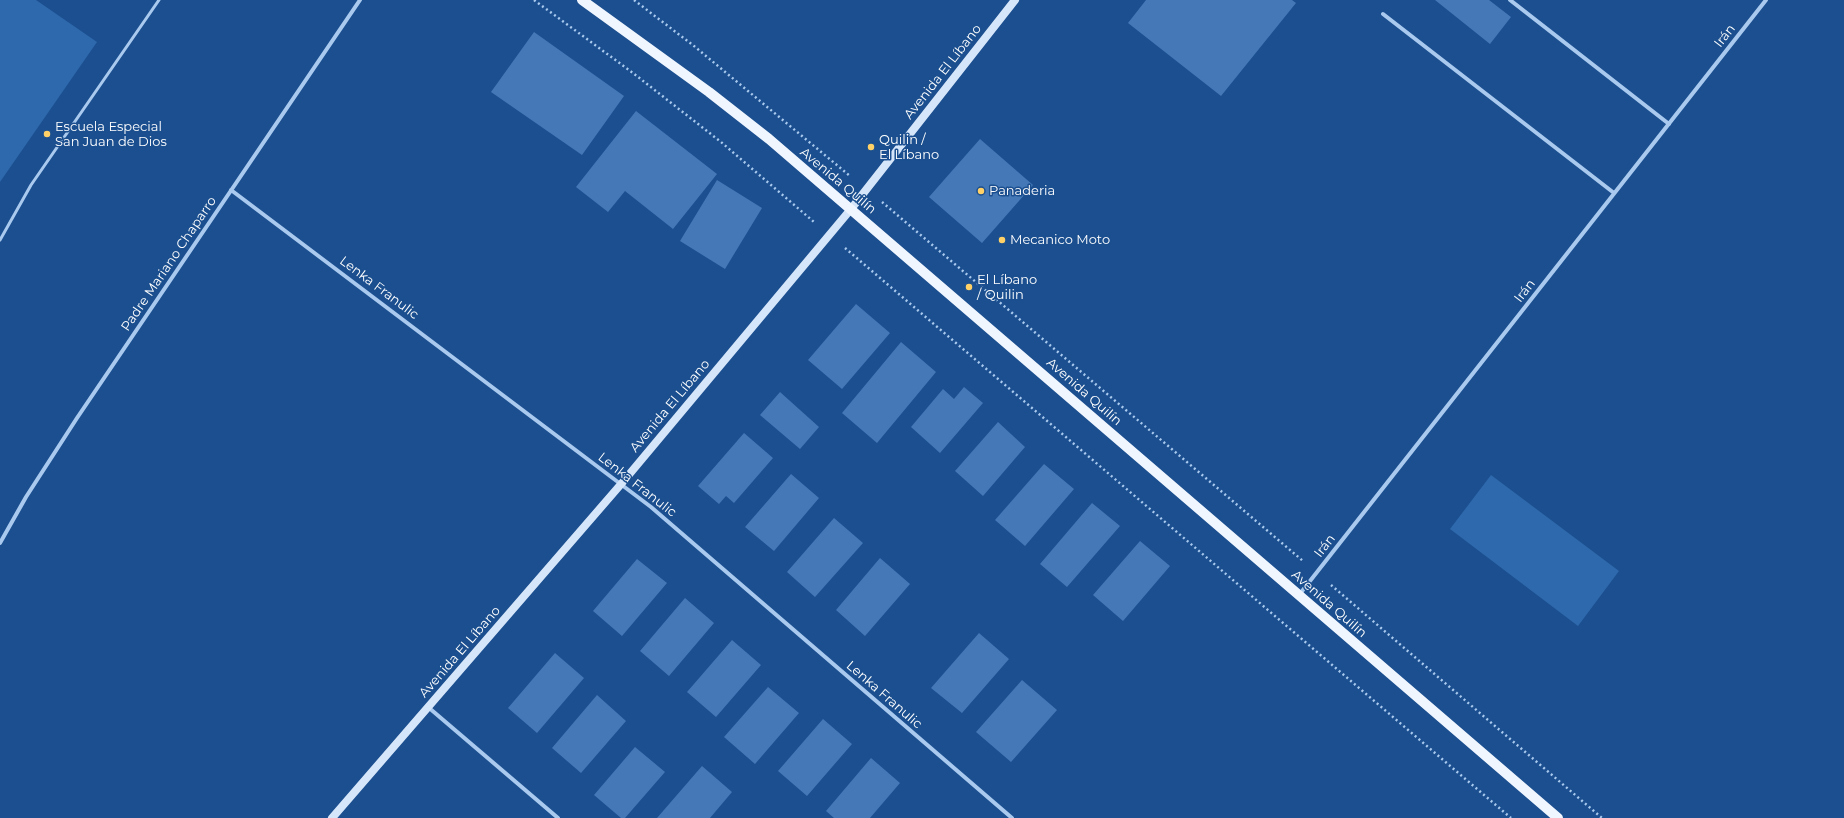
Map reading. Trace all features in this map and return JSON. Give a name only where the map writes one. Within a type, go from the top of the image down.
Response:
[{"type":"main road","name":"Avenida Quilín","points":[[582,0],[709,92],[769,139],[1558,818]]},
{"type":"main road","name":"Avenida El Líbano","points":[[332,818],[622,483],[851,209],[1015,0]]},
{"type":"street","name":"Padre Mariano Chaparro","points":[[0,543],[26,497],[77,418],[360,0]]},
{"type":"street","points":[[1510,0],[1669,124]]},
{"type":"street","name":"Irán","points":[[1299,595],[1766,0]]},
{"type":"street","points":[[1383,14],[1614,193]]},
{"type":"street","name":"Lenka Franulic","points":[[231,190],[652,507],[1012,818]]},
{"type":"street","points":[[428,707],[558,818]]},
{"type":"lane","points":[[0,240],[31,185],[159,0]]},
{"type":"path","points":[[534,0],[633,73],[721,142],[1511,818]]},
{"type":"path","points":[[634,0],[768,107],[893,211],[1602,818]]},
{"type":"shaded area","points":[[0,0],[36,0],[97,42],[0,182]]},
{"type":"shaded area","points":[[1491,475],[1619,571],[1578,626],[1450,529]]},
{"type":"building","points":[[1146,0],[1292,0],[1296,3],[1221,96],[1128,23]]},
{"type":"building","points":[[1435,0],[1489,0],[1511,17],[1490,44]]},
{"type":"building","points":[[534,32],[624,96],[582,155],[491,92]]},
{"type":"building","points":[[636,111],[717,174],[673,229],[625,191],[608,212],[576,187]]},
{"type":"building","name":"Panaderia","points":[[980,139],[1033,185],[982,243],[929,197]]},
{"type":"building","points":[[717,180],[762,208],[725,269],[680,241]]},
{"type":"building","points":[[856,304],[890,333],[842,389],[808,360]]},
{"type":"building","points":[[901,342],[936,372],[877,443],[842,413]]},
{"type":"building","points":[[964,387],[983,403],[940,453],[911,427],[943,389],[954,399]]},
{"type":"building","points":[[780,392],[819,427],[800,449],[760,415]]},
{"type":"building","points":[[998,422],[1025,447],[983,496],[955,471]]},
{"type":"building","points":[[744,433],[773,458],[734,503],[726,496],[719,504],[698,486]]},
{"type":"building","points":[[1044,464],[1074,489],[1025,546],[995,520]]},
{"type":"building","points":[[791,474],[819,498],[774,551],[745,527]]},
{"type":"building","points":[[1092,503],[1120,526],[1067,587],[1040,564]]},
{"type":"building","points":[[834,518],[863,543],[815,597],[787,572]]},
{"type":"building","points":[[1140,541],[1170,566],[1123,621],[1093,595]]},
{"type":"building","points":[[880,558],[910,584],[865,636],[836,610]]},
{"type":"building","points":[[637,559],[667,583],[622,636],[593,611]]},
{"type":"building","points":[[685,598],[714,623],[669,676],[640,651]]},
{"type":"building","points":[[979,633],[1009,659],[962,713],[931,688]]},
{"type":"building","points":[[732,640],[761,665],[716,717],[687,692]]},
{"type":"building","points":[[555,653],[584,678],[537,733],[508,708]]},
{"type":"building","points":[[1022,680],[1057,710],[1011,762],[976,732]]},
{"type":"building","points":[[768,687],[799,713],[755,764],[724,737]]},
{"type":"building","points":[[597,695],[626,721],[581,773],[552,748]]},
{"type":"building","points":[[823,719],[852,744],[807,796],[778,771]]},
{"type":"building","points":[[635,747],[665,772],[625,818],[621,818],[594,795]]},
{"type":"building","points":[[871,758],[900,783],[870,818],[834,818],[826,811]]},
{"type":"building","points":[[702,766],[732,792],[710,818],[657,818]]},
{"type":"place","name":"Escuela Especial San Juan de Dios","points":[[47,134]]},
{"type":"place","name":"Quilin / El Líbano","points":[[871,147]]},
{"type":"place","name":"Panaderia","points":[[981,191]]},
{"type":"place","name":"Mecanico Moto","points":[[1002,240]]},
{"type":"place","name":"El Líbano / Quilin","points":[[969,287]]}]
